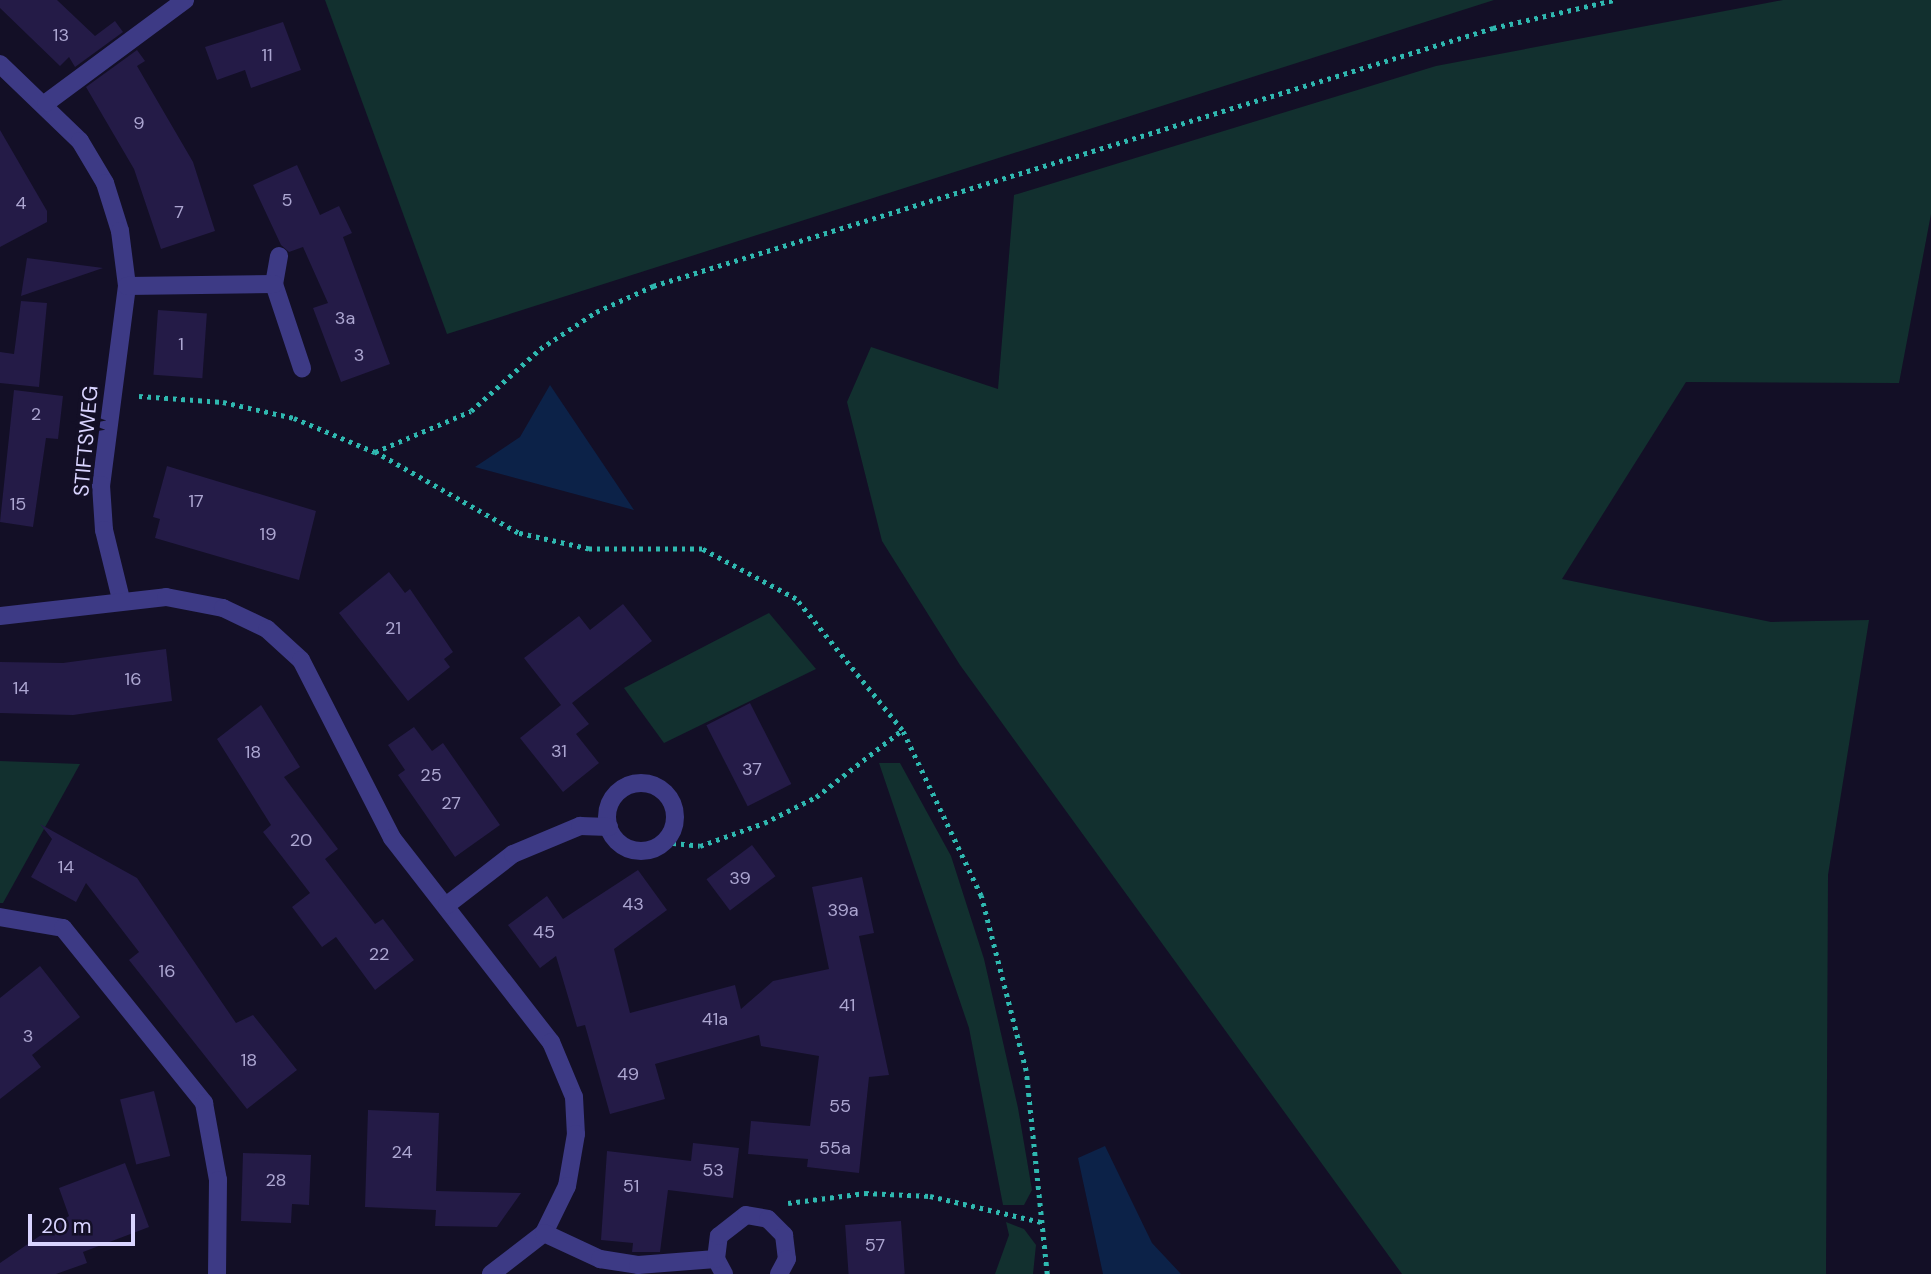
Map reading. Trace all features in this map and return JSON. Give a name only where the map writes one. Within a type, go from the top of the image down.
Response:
[{"type":"street","points":[[46,103],[185,0]]},
{"type":"street","name":"STIFTSWEG","points":[[0,64],[46,103],[105,183],[120,231],[127,286],[101,485],[104,530],[121,599]]},
{"type":"street","points":[[279,256],[274,284],[302,368]]},
{"type":"street","points":[[127,286],[274,284]]},
{"type":"street","points":[[0,616],[121,599],[166,597],[223,608],[267,628],[301,660],[392,838],[447,905],[551,1042],[574,1097],[567,1186],[544,1233],[491,1274]]},
{"type":"street","points":[[447,905],[513,854],[580,826],[609,827],[633,849],[664,842],[675,811],[655,785],[632,783],[614,796],[609,827]]},
{"type":"street","points":[[0,917],[64,928],[204,1103],[215,1145],[217,1274]]},
{"type":"street","points":[[544,1233],[600,1259],[638,1265],[720,1266],[726,1226],[757,1216],[784,1235],[787,1259],[779,1274]]},
{"type":"path","points":[[375,452],[471,411],[540,349],[597,312],[653,286],[1480,32],[1614,0]]},
{"type":"path","points":[[113,395],[223,402],[294,418],[375,452],[518,533],[589,549],[702,549],[738,564],[796,599],[902,730],[981,896],[1026,1071],[1045,1223],[1047,1274]]},
{"type":"path","points":[[664,842],[700,846],[764,823],[816,797],[902,730]]},
{"type":"path","points":[[757,1216],[806,1199],[865,1193],[930,1196],[1045,1223]]},
{"type":"green space","points":[[325,0],[1494,0],[447,334]]},
{"type":"green space","points":[[1783,0],[1931,0],[1931,214],[1899,383],[1686,382],[1562,579],[1771,622],[1869,620],[1828,875],[1826,1274],[1402,1274],[960,665],[882,541],[847,402],[871,347],[998,389],[1014,195],[1436,66]]},
{"type":"green space","points":[[769,613],[816,669],[664,743],[624,688]]},
{"type":"green space","points":[[0,761],[80,764],[3,903],[0,903]]},
{"type":"green space","points":[[879,763],[900,763],[951,856],[984,959],[1018,1108],[1032,1190],[1024,1205],[1003,1205],[969,1028]]},
{"type":"green space","points":[[1006,1222],[1024,1229],[1036,1245],[1033,1274],[995,1274],[1009,1235]]},
{"type":"water","points":[[550,385],[634,510],[475,467],[520,437]]},
{"type":"water","points":[[1105,1146],[1152,1243],[1181,1274],[1103,1274],[1078,1158]]},
{"type":"building","points":[[0,0],[57,0],[95,36],[115,21],[123,32],[75,67],[69,57],[60,66],[0,8]]},
{"type":"building","points":[[283,22],[301,70],[251,88],[245,70],[217,80],[205,47]]},
{"type":"building","points":[[137,50],[145,61],[137,66],[193,162],[215,231],[161,249],[134,169],[86,87]]},
{"type":"building","points":[[0,130],[47,211],[47,222],[0,247]]},
{"type":"building","points":[[297,165],[320,215],[339,206],[352,233],[343,237],[390,364],[341,382],[313,308],[328,303],[303,247],[289,252],[281,245],[253,185]]},
{"type":"building","points":[[27,258],[103,268],[21,296]]},
{"type":"building","points":[[21,301],[47,303],[39,387],[0,383],[0,352],[14,354]]},
{"type":"building","points":[[158,310],[207,313],[202,378],[153,375]]},
{"type":"building","points":[[14,390],[63,396],[58,439],[46,438],[33,527],[0,522]]},
{"type":"building","points":[[167,466],[316,511],[299,580],[155,538],[160,519],[153,517]]},
{"type":"building","points":[[389,572],[405,593],[410,589],[453,652],[444,659],[450,667],[408,701],[339,613]]},
{"type":"building","points":[[623,604],[652,641],[572,703],[589,724],[576,734],[599,763],[563,792],[520,738],[561,705],[524,658],[579,616],[590,630]]},
{"type":"building","points":[[166,649],[172,701],[73,715],[0,713],[0,662],[63,663]]},
{"type":"building","points":[[750,703],[791,784],[748,806],[706,725]]},
{"type":"building","points":[[261,705],[300,767],[284,777],[338,849],[325,859],[375,924],[383,919],[414,960],[375,990],[336,937],[322,947],[292,907],[310,893],[263,832],[271,825],[217,739]]},
{"type":"building","points":[[414,727],[432,751],[443,743],[500,825],[455,857],[398,775],[405,770],[388,745]]},
{"type":"building","points":[[40,824],[137,878],[236,1023],[253,1015],[297,1070],[247,1109],[129,960],[139,952],[86,883],[76,902],[31,877],[52,839]]},
{"type":"building","points":[[752,845],[775,876],[730,910],[706,879]]},
{"type":"building","points":[[638,870],[667,910],[614,949],[630,1013],[735,985],[741,1009],[773,981],[829,969],[812,887],[862,877],[874,933],[859,936],[889,1075],[869,1077],[859,1173],[807,1167],[808,1159],[748,1154],[751,1121],[810,1126],[819,1056],[761,1046],[759,1035],[655,1064],[665,1099],[610,1114],[585,1025],[577,1027],[556,956],[540,968],[508,925],[547,896],[563,919]]},
{"type":"building","points":[[40,966],[80,1017],[32,1055],[41,1067],[0,1099],[0,998]]},
{"type":"building","points":[[154,1091],[170,1156],[136,1164],[120,1099]]},
{"type":"building","points":[[368,1110],[439,1113],[436,1191],[521,1193],[497,1227],[435,1226],[436,1210],[365,1207]]},
{"type":"building","points":[[693,1143],[739,1148],[733,1198],[668,1190],[660,1252],[632,1252],[633,1243],[601,1240],[607,1151],[691,1161]]},
{"type":"building","points":[[243,1153],[311,1155],[309,1205],[292,1204],[291,1223],[241,1221]]},
{"type":"building","points":[[125,1163],[149,1227],[83,1252],[87,1263],[56,1274],[0,1274],[0,1263],[69,1216],[59,1188]]},
{"type":"building","points":[[901,1221],[905,1274],[849,1274],[845,1225]]}]
